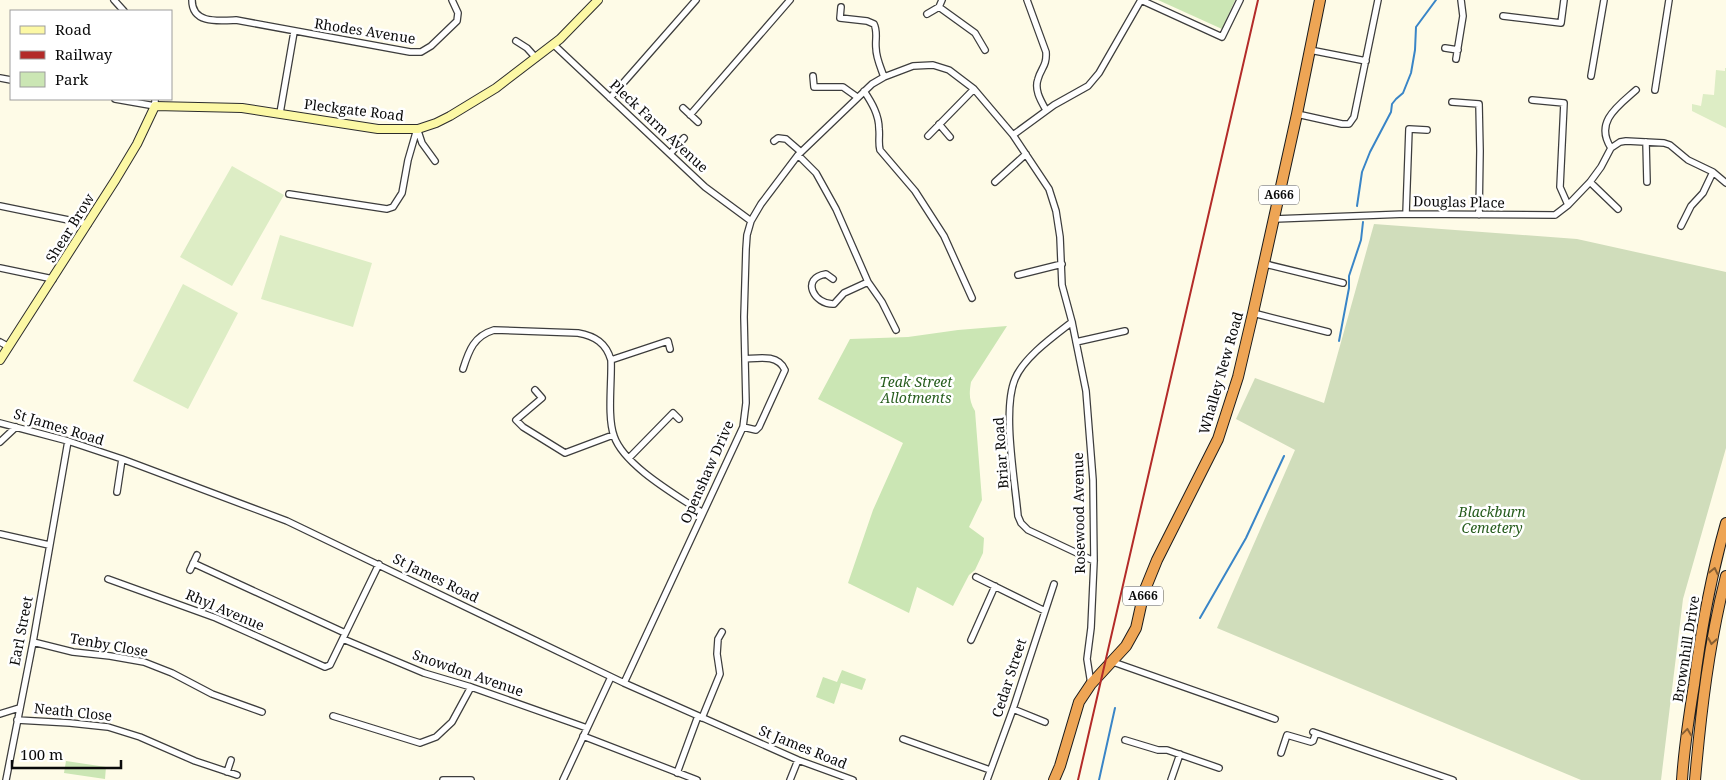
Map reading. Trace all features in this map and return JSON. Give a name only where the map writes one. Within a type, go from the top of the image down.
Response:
[{"type":"highway","name":"Whalley New Road","points":[[1054,780],[1079,702],[1091,684],[1126,646],[1136,628],[1144,592],[1157,560],[1218,439],[1238,376],[1254,313],[1320,0]]},
{"type":"highway","name":"Brownhill Drive","points":[[1682,780],[1684,752],[1708,596],[1726,523]]},
{"type":"highway","name":"Brownhill Drive","points":[[1695,780],[1699,727],[1717,611],[1726,576]]},
{"type":"main road","name":"Pleckgate Road","points":[[155,102],[242,108],[378,128],[418,129],[436,124],[496,88],[553,44],[598,0]]},
{"type":"main road","name":"Shear Brow","points":[[0,360],[137,144],[155,102]]},
{"type":"street","points":[[114,0],[123,10]]},
{"type":"street","name":"Rhodes Avenue","points":[[192,0],[194,11],[200,17],[209,21],[236,20],[410,52],[421,52],[431,46],[457,21],[458,13],[452,0]]},
{"type":"street","points":[[610,98],[696,0]]},
{"type":"street","points":[[690,115],[790,0]]},
{"type":"street","points":[[927,14],[939,7],[942,0]]},
{"type":"street","points":[[1027,0],[1046,52],[1046,60],[1037,80],[1037,88],[1046,110]]},
{"type":"street","points":[[1013,135],[1046,110],[1088,86],[1099,73],[1141,0],[1222,38],[1240,0]]},
{"type":"street","points":[[1297,114],[1342,124],[1349,124],[1354,117],[1378,0]]},
{"type":"street","points":[[1456,59],[1463,16],[1461,0]]},
{"type":"street","points":[[1504,16],[1561,23],[1564,0]]},
{"type":"street","points":[[1591,76],[1604,0]]},
{"type":"street","points":[[1655,90],[1669,0]]},
{"type":"street","points":[[841,7],[840,18],[866,21],[874,24],[877,29],[877,58],[884,77]]},
{"type":"street","points":[[939,7],[975,33],[984,50]]},
{"type":"street","name":"Rhodes Avenue","points":[[280,113],[294,32]]},
{"type":"street","points":[[516,41],[527,48],[536,58]]},
{"type":"street","name":"Pleck Farm Avenue","points":[[553,44],[705,187],[751,221]]},
{"type":"street","points":[[1445,48],[1458,50]]},
{"type":"street","points":[[1310,50],[1366,61]]},
{"type":"street","name":"Openshaw Drive","points":[[624,683],[743,427],[746,403],[746,248],[751,221],[773,187],[799,153],[857,97],[884,77],[913,66],[933,65],[949,70],[974,89]]},
{"type":"street","points":[[813,76],[814,87],[843,87],[857,97]]},
{"type":"street","points":[[928,136],[974,89]]},
{"type":"street","name":"Rosewood Avenue","points":[[974,89],[1013,135],[1026,154],[1049,189],[1056,211],[1060,237],[1062,285],[1072,322],[1087,401],[1093,480],[1094,561],[1087,659],[1091,684]]},
{"type":"street","points":[[1636,90],[1611,113],[1606,124],[1605,138],[1611,148],[1620,142],[1626,141],[1670,145],[1688,160],[1713,172],[1726,183]]},
{"type":"street","points":[[864,92],[876,114],[880,150],[915,190],[944,236],[972,298]]},
{"type":"street","points":[[129,100],[155,102]]},
{"type":"street","points":[[1532,100],[1564,103],[1560,187],[1568,205]]},
{"type":"street","points":[[1452,102],[1480,104],[1479,215]]},
{"type":"street","points":[[683,108],[698,122]]},
{"type":"street","points":[[939,124],[950,137]]},
{"type":"street","points":[[418,129],[419,137],[435,161]]},
{"type":"street","points":[[290,194],[387,209],[393,207],[402,193],[408,160],[418,129]]},
{"type":"street","points":[[1406,214],[1409,129],[1427,130]]},
{"type":"street","points":[[670,154],[684,138]]},
{"type":"street","points":[[774,141],[778,138],[786,139],[816,173],[868,282],[882,302],[896,330]]},
{"type":"street","points":[[1646,142],[1648,182]]},
{"type":"street","name":"Douglas Place","points":[[1274,219],[1406,214],[1555,215],[1568,205],[1590,182],[1611,148]]},
{"type":"street","points":[[995,182],[1026,154]]},
{"type":"street","points":[[1681,226],[1691,206],[1702,196],[1713,172]]},
{"type":"street","points":[[1590,182],[1618,209]]},
{"type":"street","points":[[0,206],[88,224]]},
{"type":"street","points":[[1018,275],[1062,264]]},
{"type":"street","points":[[1264,264],[1343,283]]},
{"type":"street","points":[[0,268],[53,279]]},
{"type":"street","points":[[833,279],[826,274],[816,277],[812,282],[814,294],[827,304],[834,304],[844,293],[868,282]]},
{"type":"street","points":[[1254,313],[1328,332]]},
{"type":"street","name":"Briar Road","points":[[1072,322],[1038,351],[1016,378],[1011,396],[1010,425],[1018,516],[1020,523],[1028,530],[1094,561]]},
{"type":"street","points":[[463,369],[473,344],[483,334],[494,330],[578,333],[588,335],[600,341],[608,350],[612,360],[611,424],[613,435],[618,445],[642,471],[703,513]]},
{"type":"street","points":[[1076,342],[1126,331]]},
{"type":"street","points":[[612,360],[668,341],[670,349]]},
{"type":"street","points":[[0,342],[9,347]]},
{"type":"street","points":[[743,427],[756,430],[759,427],[785,370],[782,364],[774,359],[745,359]]},
{"type":"street","points":[[535,390],[542,398],[516,420],[523,427],[565,453],[613,435]]},
{"type":"street","points":[[629,458],[673,413],[680,419]]},
{"type":"street","name":"St James Road","points":[[0,422],[68,441],[122,459],[287,521],[624,683],[798,760],[852,780]]},
{"type":"street","points":[[0,442],[16,427]]},
{"type":"street","name":"Earl Street","points":[[6,780],[33,642],[68,441]]},
{"type":"street","points":[[116,492],[122,459]]},
{"type":"street","points":[[0,534],[49,545]]},
{"type":"street","points":[[190,570],[197,555]]},
{"type":"street","name":"Snowdon Avenue","points":[[193,563],[424,673],[471,687],[587,728]]},
{"type":"street","points":[[344,636],[379,564]]},
{"type":"street","points":[[976,577],[1044,611]]},
{"type":"street","name":"Rhyl Avenue","points":[[108,579],[216,618],[325,668],[330,665],[344,636]]},
{"type":"street","name":"Cedar Street","points":[[987,780],[1013,709],[1054,584]]},
{"type":"street","points":[[971,640],[995,586]]},
{"type":"street","points":[[678,773],[700,717],[720,674],[718,639],[722,632]]},
{"type":"street","name":"Tenby Close","points":[[33,642],[74,652],[144,662],[172,673],[212,694],[262,712]]},
{"type":"street","points":[[1113,662],[1276,719]]},
{"type":"street","points":[[564,780],[611,676]]},
{"type":"street","points":[[334,716],[420,743],[436,737],[452,722],[471,687]]},
{"type":"street","points":[[0,714],[19,708]]},
{"type":"street","points":[[1013,709],[1045,722]]},
{"type":"street","name":"Neath Close","points":[[17,720],[108,727],[140,737],[195,761],[236,775]]},
{"type":"street","points":[[1281,753],[1288,735],[1311,742],[1315,732],[1453,780]]},
{"type":"street","points":[[583,736],[697,780]]},
{"type":"street","points":[[903,739],[990,770]]},
{"type":"street","points":[[1125,740],[1158,750],[1180,754],[1219,768]]},
{"type":"street","points":[[1171,780],[1180,754]]},
{"type":"street","points":[[227,772],[231,760]]},
{"type":"street","points":[[790,780],[798,760]]},
{"type":"street","points":[[443,780],[471,780]]},
{"type":"green space","points":[[1158,0],[1235,0],[1222,29]]},
{"type":"green space","points":[[1725,68],[1726,128],[1692,111],[1692,104],[1701,106],[1703,94],[1714,95],[1716,70],[1725,71]]},
{"type":"green space","points":[[232,166],[284,195],[232,286],[180,257]]},
{"type":"green space","name":"Blackburn Cemetery","points":[[1374,224],[1577,239],[1726,272],[1726,448],[1683,599],[1661,780],[1581,780],[1217,628],[1295,450],[1236,419],[1255,378],[1324,403]]},
{"type":"green space","points":[[280,235],[372,263],[353,327],[261,299]]},
{"type":"green space","points":[[183,284],[238,313],[188,409],[133,381]]},
{"type":"green space","name":"Teak Street Allotments","points":[[1007,326],[971,382],[970,390],[971,401],[975,411],[982,500],[969,527],[984,538],[983,553],[953,606],[917,587],[909,613],[848,583],[873,510],[903,443],[818,399],[850,339],[908,337]]},
{"type":"green space","points":[[842,670],[866,679],[862,690],[841,683],[834,704],[816,697],[823,677],[837,682]]},
{"type":"green space","points":[[66,761],[106,767],[105,779],[64,773]]},
{"type":"waterway","points":[[1357,206],[1362,172],[1370,152],[1391,112],[1392,104],[1403,93],[1411,73],[1416,27],[1436,0]]},
{"type":"waterway","points":[[1339,341],[1349,288],[1349,276],[1361,240],[1363,222]]},
{"type":"waterway","points":[[1200,618],[1246,538],[1284,456]]},
{"type":"waterway","points":[[1099,780],[1115,708]]},
{"type":"railway","points":[[1078,780],[1258,0]]}]
